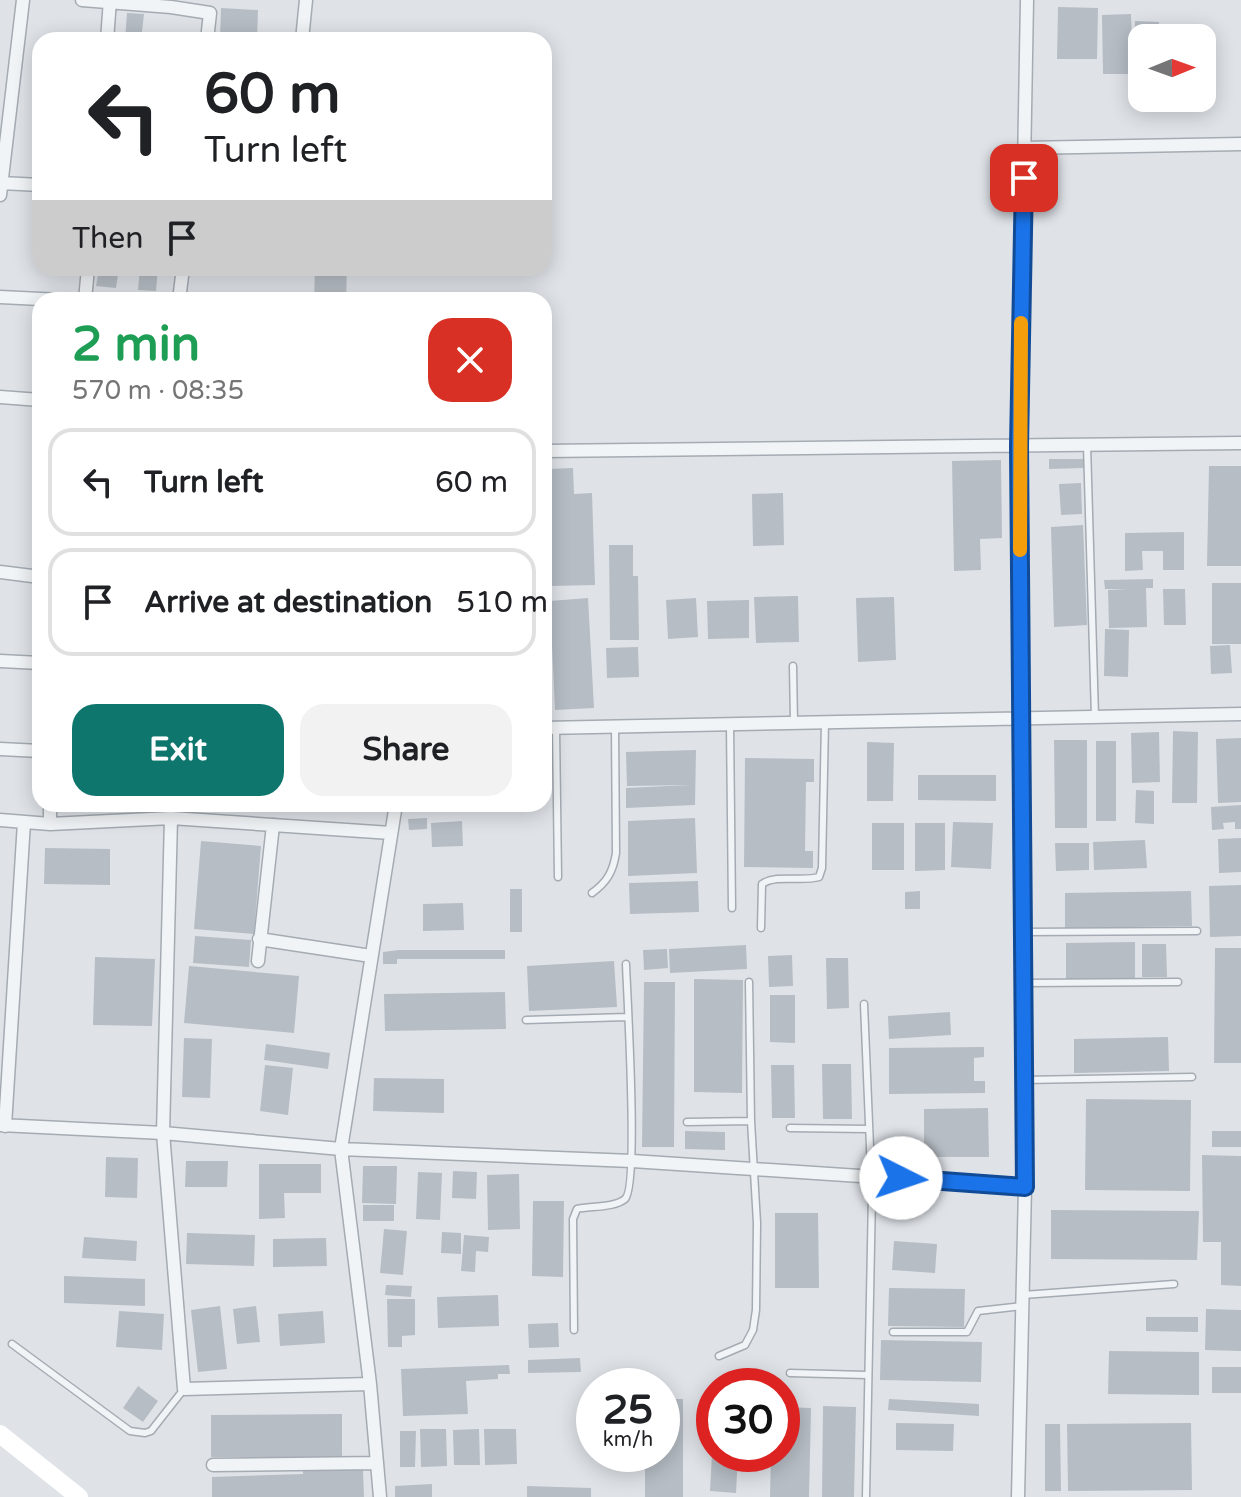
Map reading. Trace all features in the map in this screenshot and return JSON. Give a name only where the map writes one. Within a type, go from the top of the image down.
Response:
[{"type":"street","points":[[23,0],[1,189],[32,186]]},
{"type":"street","points":[[82,0],[211,6],[208,32]]},
{"type":"street","points":[[303,32],[306,0]]},
{"type":"street","points":[[1018,1497],[1025,1187],[1019,446],[1027,0]]},
{"type":"street","points":[[108,32],[110,1]]},
{"type":"street","points":[[1024,148],[1241,144]]},
{"type":"street","points":[[0,297],[32,299]]},
{"type":"street","points":[[0,397],[32,399]]},
{"type":"street","points":[[552,451],[1241,443]]},
{"type":"street","points":[[0,572],[32,576]]},
{"type":"street","points":[[0,661],[32,663]]},
{"type":"street","points":[[552,728],[1241,714]]},
{"type":"street","points":[[0,749],[32,751]]},
{"type":"street","points":[[50,812],[50,824]]},
{"type":"street","points":[[137,812],[137,818]]},
{"type":"street","points":[[380,1497],[370,1384],[341,1149],[395,812]]},
{"type":"street","points":[[171,818],[163,1133],[184,1389],[370,1384]]},
{"type":"street","points":[[0,820],[50,824],[171,818],[391,833]]},
{"type":"street","points":[[24,822],[3,1126],[163,1133],[341,1149],[632,1161],[1025,1187]]},
{"type":"street","points":[[258,961],[273,825]]},
{"type":"street","points":[[259,939],[371,956]]},
{"type":"street","points":[[0,1434],[79,1497]]},
{"type":"street","points":[[213,1465],[377,1463]]},
{"type":"lane","points":[[1087,445],[1095,717]]},
{"type":"lane","points":[[793,666],[794,723]]},
{"type":"lane","points":[[761,928],[762,884],[768,880],[808,880],[819,877],[822,868],[825,722]]},
{"type":"lane","points":[[730,724],[732,908]]},
{"type":"lane","points":[[592,893],[604,884],[613,871],[616,853],[615,727]]},
{"type":"lane","points":[[552,765],[558,877]]},
{"type":"lane","points":[[1023,932],[1197,931]]},
{"type":"lane","points":[[574,1330],[573,1219],[577,1209],[624,1200],[630,1192],[632,1161],[626,964]]},
{"type":"lane","points":[[719,1356],[745,1345],[753,1330],[756,1310],[757,1223],[751,1121],[749,982]]},
{"type":"lane","points":[[1024,983],[1178,982]]},
{"type":"lane","points":[[864,1004],[870,1176],[866,1497]]},
{"type":"lane","points":[[526,1020],[627,1017]]},
{"type":"lane","points":[[1024,1080],[1192,1077]]},
{"type":"lane","points":[[687,1122],[751,1121]]},
{"type":"lane","points":[[790,1128],[868,1129]]},
{"type":"lane","points":[[893,1332],[967,1332],[978,1311],[1022,1301],[1174,1284]]},
{"type":"lane","points":[[12,1344],[130,1431],[151,1431],[184,1389]]},
{"type":"lane","points":[[800,1373],[867,1375]]},
{"type":"building","points":[[1058,7],[1098,8],[1097,59],[1057,59]]},
{"type":"building","points":[[221,8],[258,10],[257,32],[220,32]]},
{"type":"building","points":[[127,13],[144,14],[142,32],[126,32]]},
{"type":"building","points":[[1131,14],[1131,24],[1128,24],[1128,74],[1103,74],[1102,15]]},
{"type":"building","points":[[1135,21],[1159,22],[1159,24],[1135,24]]},
{"type":"building","points":[[98,276],[118,276],[116,288],[96,286]]},
{"type":"building","points":[[139,276],[157,276],[156,291],[138,290]]},
{"type":"building","points":[[315,276],[347,276],[346,292],[314,292]]},
{"type":"building","points":[[1049,459],[1084,459],[1084,468],[1049,469]]},
{"type":"building","points":[[1001,460],[1002,538],[980,539],[981,570],[954,571],[952,461]]},
{"type":"building","points":[[1209,466],[1241,466],[1241,566],[1207,566]]},
{"type":"building","points":[[573,468],[574,494],[592,493],[595,585],[552,586],[552,469]]},
{"type":"building","points":[[1081,483],[1082,514],[1061,515],[1059,484]]},
{"type":"building","points":[[783,493],[784,545],[753,546],[752,494]]},
{"type":"building","points":[[1083,525],[1087,625],[1054,627],[1051,527]]},
{"type":"building","points":[[1184,532],[1184,570],[1163,570],[1163,551],[1142,551],[1143,570],[1125,571],[1125,533]]},
{"type":"building","points":[[609,545],[633,545],[633,576],[638,576],[639,640],[610,640]]},
{"type":"building","points":[[1153,579],[1153,588],[1146,588],[1147,627],[1109,628],[1108,590],[1128,589],[1105,589],[1104,580]]},
{"type":"building","points":[[1212,583],[1241,583],[1241,644],[1212,644]]},
{"type":"building","points":[[1163,589],[1185,589],[1186,625],[1164,625]]},
{"type":"building","points":[[798,596],[799,642],[756,643],[754,597]]},
{"type":"building","points":[[894,597],[896,660],[858,662],[856,598]]},
{"type":"building","points":[[588,598],[594,708],[555,710],[552,601]]},
{"type":"building","points":[[696,598],[698,637],[668,639],[666,600]]},
{"type":"building","points":[[749,600],[749,638],[708,639],[707,601]]},
{"type":"building","points":[[1105,629],[1129,630],[1128,677],[1104,676]]},
{"type":"building","points":[[1230,645],[1232,673],[1211,674],[1210,646]]},
{"type":"building","points":[[638,647],[639,677],[607,678],[606,648]]},
{"type":"building","points":[[1173,731],[1198,732],[1197,803],[1172,803]]},
{"type":"building","points":[[1159,732],[1160,782],[1132,783],[1131,733]]},
{"type":"building","points":[[1241,738],[1241,802],[1218,803],[1216,739]]},
{"type":"building","points":[[1054,740],[1087,740],[1087,828],[1055,828]]},
{"type":"building","points":[[1096,741],[1116,741],[1116,821],[1096,821]]},
{"type":"building","points":[[867,742],[894,743],[893,801],[867,801]]},
{"type":"building","points":[[696,750],[695,805],[626,808],[626,788],[690,785],[627,786],[626,752]]},
{"type":"building","points":[[745,758],[814,759],[814,782],[806,782],[805,851],[813,851],[813,868],[744,867]]},
{"type":"building","points":[[918,775],[996,775],[996,801],[918,800]]},
{"type":"building","points":[[1136,790],[1154,791],[1154,824],[1135,823]]},
{"type":"building","points":[[1241,805],[1241,829],[1235,829],[1235,822],[1223,823],[1224,829],[1212,830],[1211,807]]},
{"type":"building","points":[[427,818],[427,829],[409,830],[408,819]]},
{"type":"building","points":[[695,818],[697,873],[628,876],[628,821]]},
{"type":"building","points":[[462,821],[463,846],[432,847],[431,823]]},
{"type":"building","points":[[953,822],[993,823],[991,869],[951,867]]},
{"type":"building","points":[[872,823],[904,823],[904,870],[872,870]]},
{"type":"building","points":[[915,823],[945,823],[945,870],[915,871]]},
{"type":"building","points":[[1241,838],[1241,872],[1219,873],[1218,839]]},
{"type":"building","points":[[1145,840],[1147,868],[1094,870],[1093,842]]},
{"type":"building","points":[[201,841],[261,846],[254,934],[194,929]]},
{"type":"building","points":[[1055,843],[1089,843],[1089,870],[1056,871]]},
{"type":"building","points":[[45,848],[110,849],[110,885],[44,884]]},
{"type":"building","points":[[698,881],[699,912],[630,914],[629,883]]},
{"type":"building","points":[[1241,885],[1241,936],[1210,937],[1209,886]]},
{"type":"building","points":[[510,889],[522,889],[522,932],[510,932]]},
{"type":"building","points":[[920,891],[920,909],[905,909],[905,892]]},
{"type":"building","points":[[1191,891],[1192,926],[1065,928],[1065,893]]},
{"type":"building","points":[[463,903],[464,930],[423,931],[423,904]]},
{"type":"building","points":[[195,936],[251,940],[249,967],[193,963]]},
{"type":"building","points":[[1135,942],[1135,978],[1066,979],[1066,943]]},
{"type":"building","points":[[1142,944],[1166,944],[1167,977],[1142,977]]},
{"type":"building","points":[[746,945],[747,969],[670,973],[669,949]]},
{"type":"building","points":[[1215,948],[1241,948],[1241,1063],[1214,1063]]},
{"type":"building","points":[[667,949],[668,968],[644,970],[643,950]]},
{"type":"building","points":[[505,950],[505,959],[397,959],[397,964],[383,964],[383,952]]},
{"type":"building","points":[[792,955],[793,986],[769,987],[768,956]]},
{"type":"building","points":[[95,957],[155,959],[152,1026],[93,1025]]},
{"type":"building","points":[[826,958],[848,958],[849,1008],[827,1009]]},
{"type":"building","points":[[614,961],[617,1007],[529,1011],[527,966]]},
{"type":"building","points":[[189,966],[299,976],[294,1033],[184,1023]]},
{"type":"building","points":[[694,979],[743,980],[742,1093],[694,1092]]},
{"type":"building","points":[[644,982],[675,982],[674,1147],[642,1147]]},
{"type":"building","points":[[505,992],[506,1029],[385,1031],[384,994]]},
{"type":"building","points":[[770,995],[795,995],[795,1043],[770,1042]]},
{"type":"building","points":[[950,1012],[951,1035],[889,1039],[888,1016]]},
{"type":"building","points":[[1168,1037],[1169,1071],[1074,1073],[1074,1039]]},
{"type":"building","points":[[184,1038],[212,1039],[210,1098],[182,1097]]},
{"type":"building","points":[[266,1044],[330,1053],[328,1069],[264,1060]]},
{"type":"building","points":[[984,1047],[984,1057],[974,1058],[974,1081],[985,1081],[985,1093],[889,1094],[889,1048]]},
{"type":"building","points":[[822,1064],[851,1064],[852,1119],[823,1119]]},
{"type":"building","points":[[265,1065],[293,1068],[288,1115],[260,1111]]},
{"type":"building","points":[[771,1065],[794,1065],[795,1118],[772,1118]]},
{"type":"building","points":[[374,1078],[444,1079],[444,1113],[373,1111]]},
{"type":"building","points":[[1086,1099],[1191,1100],[1190,1191],[1085,1190]]},
{"type":"building","points":[[988,1108],[989,1157],[924,1157],[924,1109]]},
{"type":"building","points":[[685,1131],[725,1132],[725,1150],[685,1149]]},
{"type":"building","points":[[1212,1131],[1241,1131],[1241,1147],[1212,1147]]},
{"type":"building","points":[[1202,1155],[1241,1156],[1241,1286],[1221,1285],[1221,1242],[1203,1242]]},
{"type":"building","points":[[106,1157],[138,1158],[137,1198],[105,1197]]},
{"type":"building","points":[[186,1161],[228,1161],[227,1187],[185,1187]]},
{"type":"building","points":[[259,1164],[321,1164],[321,1193],[284,1193],[285,1218],[259,1219]]},
{"type":"building","points":[[363,1166],[397,1166],[396,1204],[362,1203]]},
{"type":"building","points":[[453,1171],[477,1172],[476,1199],[452,1198]]},
{"type":"building","points":[[418,1172],[442,1173],[440,1220],[416,1219]]},
{"type":"building","points":[[519,1174],[520,1229],[488,1230],[487,1175]]},
{"type":"building","points":[[533,1201],[564,1201],[563,1277],[532,1276]]},
{"type":"building","points":[[363,1205],[394,1205],[394,1221],[363,1221]]},
{"type":"building","points":[[1051,1210],[1199,1211],[1197,1260],[1051,1259]]},
{"type":"building","points":[[775,1213],[818,1213],[819,1288],[775,1288]]},
{"type":"building","points":[[384,1229],[407,1231],[403,1275],[380,1273]]},
{"type":"building","points":[[442,1232],[461,1233],[461,1254],[441,1253]]},
{"type":"building","points":[[187,1233],[255,1235],[254,1266],[186,1264]]},
{"type":"building","points":[[464,1235],[489,1237],[488,1252],[476,1251],[475,1272],[461,1271]]},
{"type":"building","points":[[84,1237],[137,1241],[136,1261],[82,1258]]},
{"type":"building","points":[[326,1238],[327,1266],[273,1267],[273,1239]]},
{"type":"building","points":[[894,1241],[937,1244],[935,1273],[892,1270]]},
{"type":"building","points":[[64,1276],[145,1279],[145,1306],[64,1303]]},
{"type":"building","points":[[386,1285],[412,1286],[411,1297],[385,1295]]},
{"type":"building","points":[[889,1288],[965,1289],[964,1327],[888,1326]]},
{"type":"building","points":[[498,1295],[499,1326],[438,1328],[437,1297]]},
{"type":"building","points":[[387,1299],[415,1299],[415,1335],[402,1336],[402,1347],[388,1347]]},
{"type":"building","points":[[220,1306],[227,1369],[198,1372],[191,1310]]},
{"type":"building","points":[[256,1306],[260,1342],[237,1344],[233,1309]]},
{"type":"building","points":[[1206,1309],[1241,1310],[1241,1351],[1205,1350]]},
{"type":"building","points":[[119,1311],[164,1314],[162,1350],[116,1347]]},
{"type":"building","points":[[323,1311],[325,1343],[280,1346],[278,1314]]},
{"type":"building","points":[[1146,1317],[1198,1317],[1198,1332],[1146,1331]]},
{"type":"building","points":[[558,1323],[559,1347],[529,1348],[528,1324]]},
{"type":"building","points":[[881,1340],[982,1342],[981,1382],[880,1380]]},
{"type":"building","points":[[1109,1351],[1199,1352],[1199,1395],[1108,1394]]},
{"type":"building","points":[[580,1358],[581,1368],[576,1368],[576,1372],[528,1373],[528,1360]]},
{"type":"building","points":[[509,1365],[510,1374],[498,1374],[498,1379],[466,1381],[468,1414],[403,1416],[401,1369]]},
{"type":"building","points":[[1212,1367],[1241,1367],[1241,1393],[1212,1393]]},
{"type":"building","points":[[138,1386],[158,1401],[143,1422],[123,1408]]},
{"type":"building","points":[[680,1399],[683,1399],[683,1497],[645,1497],[645,1472],[680,1472]]},
{"type":"building","points":[[889,1399],[979,1404],[979,1416],[888,1410]]},
{"type":"building","points":[[823,1406],[856,1407],[854,1497],[822,1497]]},
{"type":"building","points":[[800,1408],[811,1408],[809,1497],[770,1497],[771,1472],[800,1472]]},
{"type":"building","points":[[342,1414],[342,1457],[211,1457],[211,1415]]},
{"type":"building","points":[[896,1423],[954,1424],[953,1451],[896,1450]]},
{"type":"building","points":[[1191,1423],[1192,1490],[1068,1491],[1067,1424]]},
{"type":"building","points":[[1045,1424],[1060,1424],[1061,1491],[1045,1491]]},
{"type":"building","points":[[420,1429],[446,1429],[447,1466],[421,1467]]},
{"type":"building","points":[[479,1429],[480,1465],[454,1465],[453,1430]]},
{"type":"building","points":[[484,1429],[516,1429],[517,1464],[485,1465]]},
{"type":"building","points":[[400,1431],[416,1431],[415,1467],[400,1467]]},
{"type":"building","points":[[303,1470],[363,1470],[364,1497],[212,1497],[212,1477],[303,1474]]},
{"type":"building","points":[[711,1472],[737,1472],[736,1493],[710,1491]]},
{"type":"building","points":[[432,1484],[432,1497],[395,1497],[395,1486]]},
{"type":"building","points":[[527,1486],[591,1488],[591,1497],[527,1497]]},
{"type":"slow traffic","points":[[1020,550],[1021,323]]},
{"type":"route","points":[[901,1178],[1025,1187],[1019,446],[1024,178]]}]
